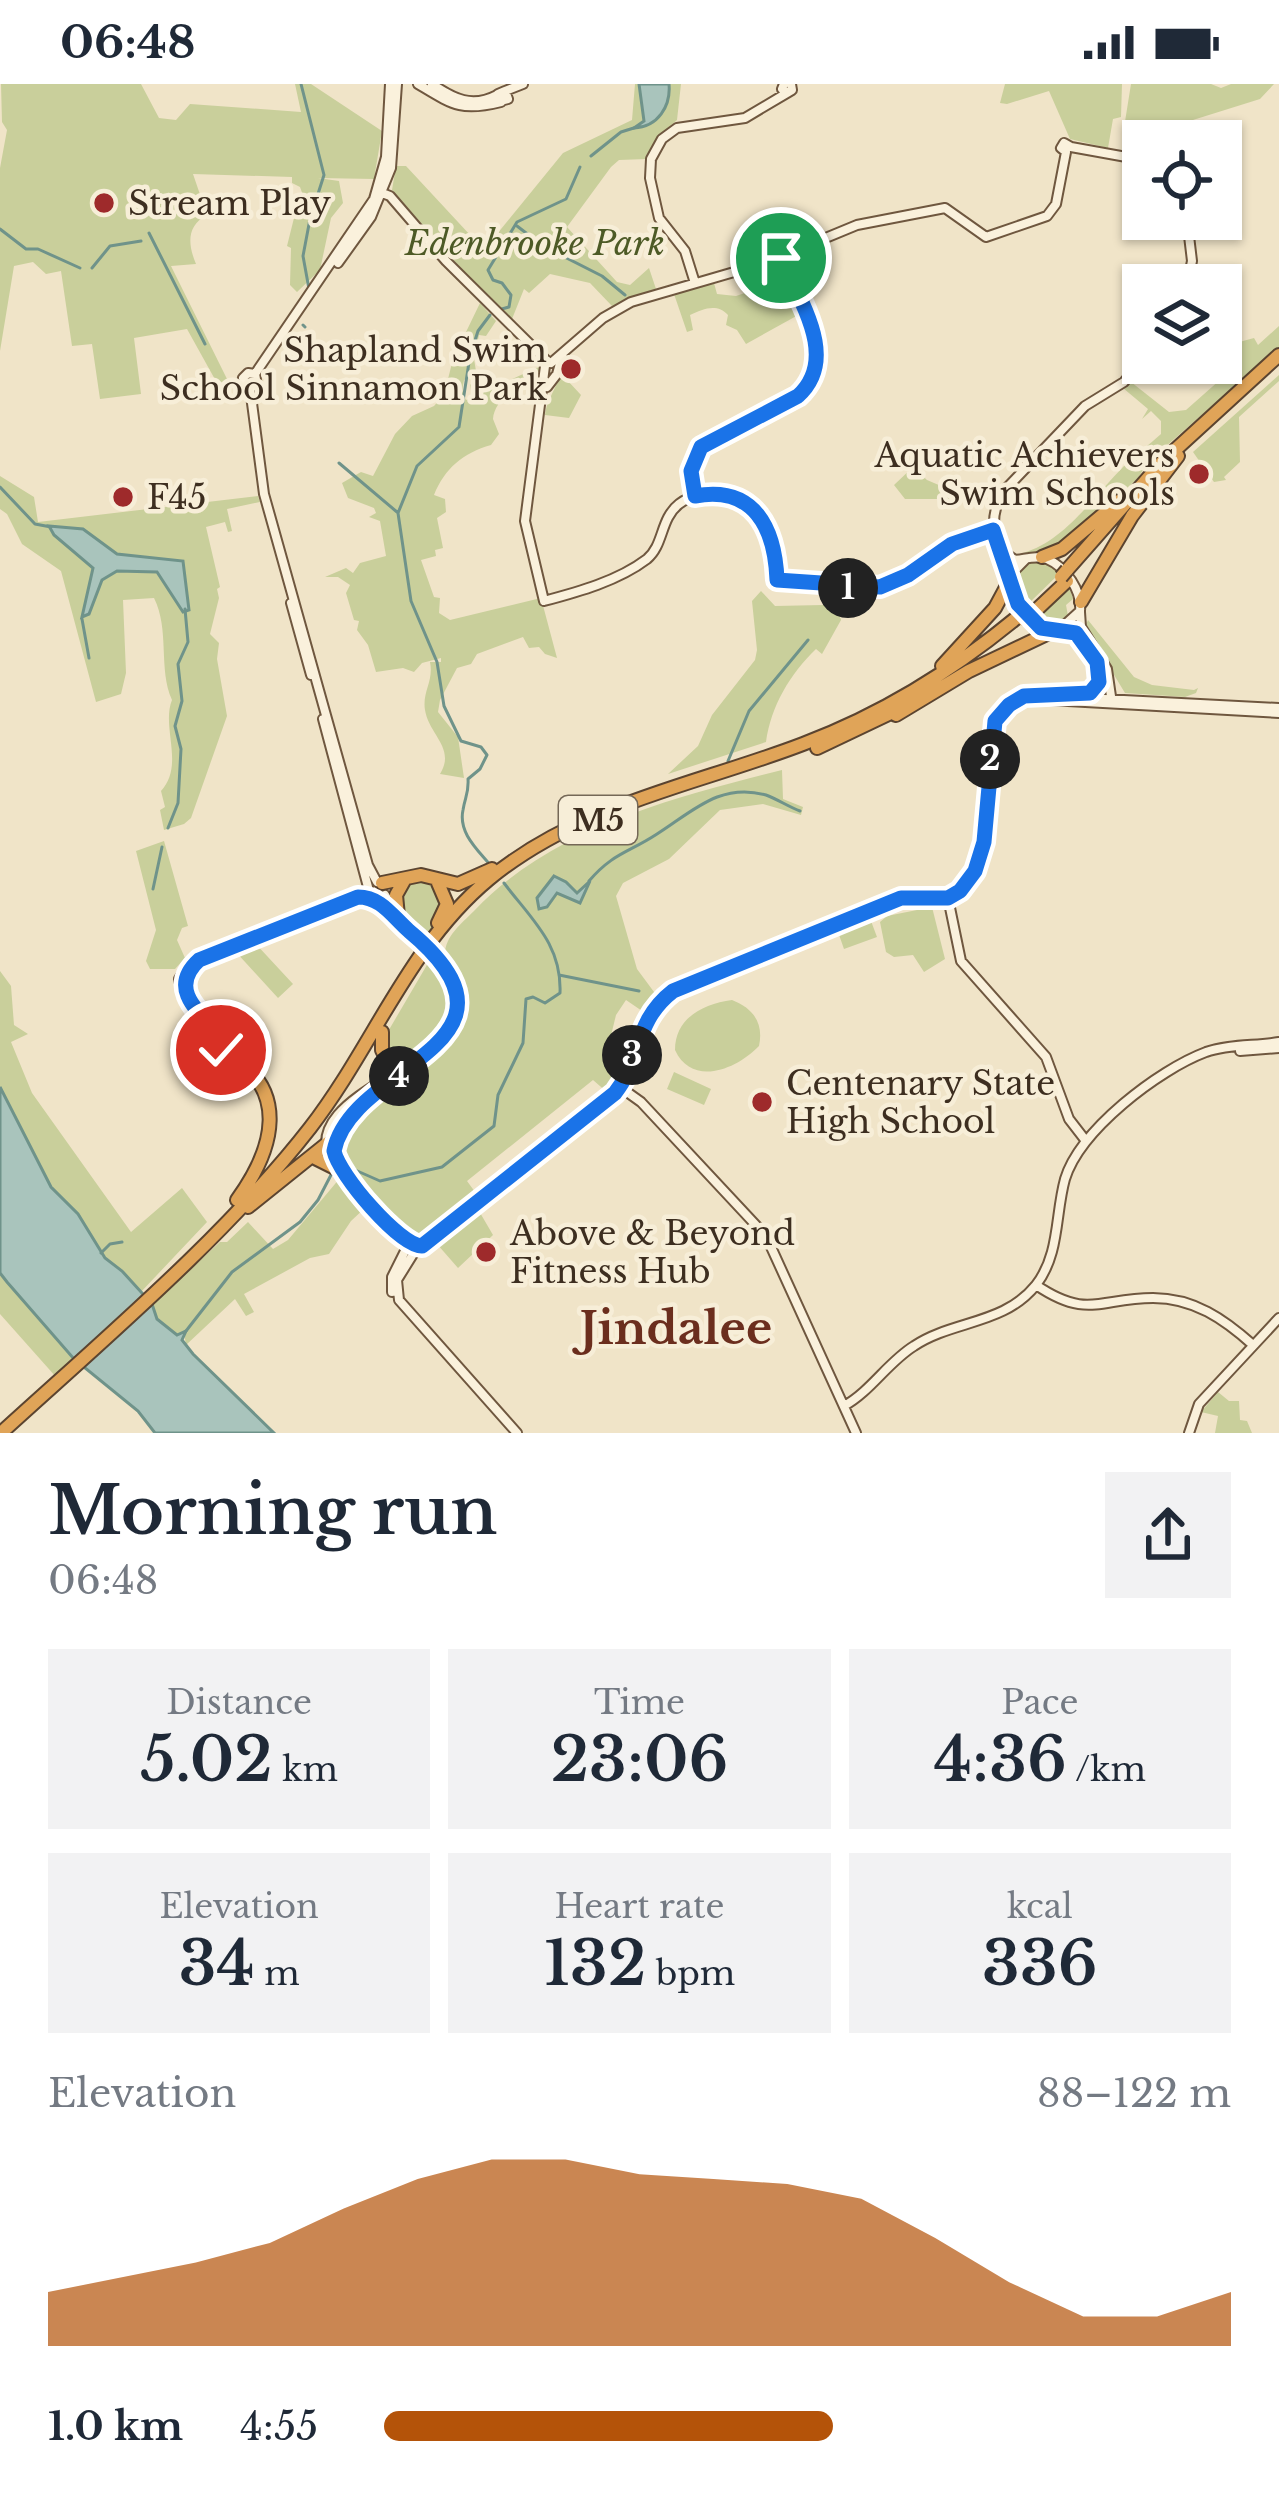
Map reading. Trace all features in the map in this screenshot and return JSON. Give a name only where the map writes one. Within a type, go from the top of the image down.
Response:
[{"type":"highway","name":"M5","points":[[1067,576],[1152,473],[1279,359]]},
{"type":"highway","name":"M5","points":[[4,1433],[248,1207],[326,1118],[418,968],[453,923],[499,879],[549,844],[598,820],[824,745],[884,718],[962,668],[1067,576],[1178,456],[1279,359]]},
{"type":"highway","points":[[1042,557],[1057,553],[1081,534],[1190,437]]},
{"type":"highway","points":[[1080,606],[1138,507],[1178,456]]},
{"type":"highway","points":[[904,697],[958,652],[995,608],[1009,581]]},
{"type":"highway","name":"M5","points":[[162,1285],[282,1162],[323,1111],[418,957],[488,880],[544,840],[602,811],[816,740],[904,697],[1025,615]]},
{"type":"highway","points":[[884,718],[992,659],[1056,631]]},
{"type":"highway","points":[[375,889],[422,875],[453,884],[469,880],[544,840]]},
{"type":"highway","points":[[418,957],[447,907],[445,890],[433,878]]},
{"type":"highway","points":[[398,916],[396,895],[404,880]]},
{"type":"highway","points":[[382,1032],[390,1072],[413,1063]]},
{"type":"highway","points":[[212,1234],[250,1180],[263,1154],[270,1123],[263,1088],[223,1045]]},
{"type":"highway","points":[[248,1207],[339,1134]]},
{"type":"highway","points":[[319,1153],[341,1173]]},
{"type":"street","points":[[393,84],[395,148],[381,189],[357,237],[255,374],[258,383],[250,388],[264,494],[375,889],[437,960],[454,988],[455,1012],[445,1037],[413,1063]]},
{"type":"street","points":[[418,84],[457,106],[477,109],[521,85]]},
{"type":"street","points":[[432,84],[466,102],[503,96]]},
{"type":"street","points":[[695,283],[685,251],[659,218],[651,159],[662,139],[677,128],[745,118],[787,88]]},
{"type":"street","points":[[994,532],[952,544],[908,575],[880,587],[777,580],[763,518],[727,496],[695,496],[673,510],[656,548],[645,560],[586,590],[544,601],[525,527],[550,369],[564,352],[620,308],[781,258],[857,225],[938,208],[950,211],[980,234],[998,236],[1050,214],[1068,150],[1122,157]]},
{"type":"street","points":[[381,189],[550,369]]},
{"type":"street","points":[[695,496],[691,471],[701,447],[798,396],[818,367],[814,336],[781,258]]},
{"type":"street","points":[[1109,701],[1097,662],[1076,633],[1056,631],[1031,620],[1012,596],[994,532],[994,512],[1005,489],[1085,406],[1122,383]]},
{"type":"street","points":[[994,532],[1006,556],[1042,557],[1076,587],[1082,628],[1127,700]]},
{"type":"street","points":[[1009,581],[1014,568],[1025,560]]},
{"type":"street","points":[[1056,631],[1080,606]]},
{"type":"street","points":[[1082,697],[1097,686],[1097,662]]},
{"type":"street","points":[[1106,669],[1109,701]]},
{"type":"street","points":[[1180,703],[1202,692]]},
{"type":"street","points":[[948,898],[970,882],[984,842],[995,721],[1024,696],[1276,711]]},
{"type":"street","points":[[1276,711],[1279,698]]},
{"type":"street","points":[[517,1433],[394,1298],[393,1278],[411,1249],[428,1242],[620,1087],[646,1018],[658,1002],[684,984],[902,898],[948,898],[964,892],[979,873],[988,835],[995,735],[1002,716],[1014,706],[1032,699],[1276,711]]},
{"type":"street","points":[[179,976],[200,956],[375,889]]},
{"type":"street","points":[[375,889],[414,936]]},
{"type":"street","points":[[179,976],[203,958],[375,889]]},
{"type":"street","points":[[948,898],[962,961],[1046,1057],[1069,1119],[1086,1141]]},
{"type":"street","points":[[179,976],[190,1005],[223,1045]]},
{"type":"street","points":[[844,1406],[915,1345],[1001,1314],[1036,1285],[1052,1254],[1066,1179],[1086,1141],[1123,1106],[1178,1065],[1217,1049],[1279,1045]]},
{"type":"street","points":[[390,1072],[339,1134],[334,1154],[341,1173],[411,1249]]},
{"type":"street","points":[[319,1153],[328,1128],[342,1110],[390,1072]]},
{"type":"street","points":[[620,1087],[648,1108],[766,1236],[856,1433]]},
{"type":"street","points":[[393,1278],[411,1249]]},
{"type":"street","points":[[1036,1285],[1086,1307],[1152,1298],[1188,1304],[1222,1319],[1253,1345]]},
{"type":"street","points":[[1189,1433],[1199,1404],[1279,1318]]},
{"type":"green space","points":[[1,84],[141,84],[159,118],[176,120],[190,104],[301,112],[295,84],[311,84],[382,131],[374,179],[318,178],[339,181],[343,203],[331,218],[320,270],[297,292],[290,285],[291,248],[287,246],[297,206],[304,198],[292,177],[193,174],[207,215],[191,236],[196,264],[171,266],[228,381],[217,383],[187,329],[134,338],[141,394],[100,399],[92,344],[72,346],[61,271],[46,274],[33,262],[14,266],[0,351],[0,168],[7,130],[2,122]]},
{"type":"green space","name":"Edenbrooke Park","points":[[635,84],[681,84],[677,120],[658,137],[647,159],[619,160],[611,167],[567,227],[617,282],[630,285],[649,268],[656,289],[612,306],[590,283],[550,274],[529,293],[524,289],[512,319],[500,313],[392,190],[396,166],[406,166],[484,250],[563,153],[632,120]]},
{"type":"green space","points":[[1005,84],[1122,84],[1121,117],[1113,119],[1108,148],[1070,139],[1049,91],[1000,103]]},
{"type":"green space","points":[[1131,84],[1221,88],[1274,84],[1260,99],[1193,120],[1125,120]]},
{"type":"green space","points":[[786,279],[800,314],[746,344],[737,330],[726,325],[728,315],[715,308],[690,315],[693,330],[687,332],[674,294],[714,283],[717,294],[736,296]]},
{"type":"green space","points":[[480,303],[496,321],[486,336],[479,335],[476,371],[464,380],[466,400],[472,397],[470,384],[480,394],[536,368],[542,367],[544,375],[503,399],[494,412],[499,434],[491,445],[449,469],[434,495],[445,499],[446,512],[437,518],[443,548],[435,550],[436,556],[421,560],[434,597],[440,598],[439,613],[450,620],[541,598],[557,658],[539,647],[529,648],[523,637],[477,654],[471,664],[457,668],[438,712],[458,737],[464,778],[440,774],[445,757],[425,710],[430,662],[441,662],[441,658],[422,663],[414,672],[403,668],[376,672],[368,645],[357,630],[359,621],[354,620],[346,593],[350,585],[338,577],[325,577],[346,568],[353,573],[360,563],[386,556],[380,521],[369,517],[376,513],[374,508],[348,498],[342,483],[361,472],[373,476],[395,434],[444,395],[453,359]]},
{"type":"green space","points":[[1279,326],[1279,347],[1242,379],[1242,341],[1254,338],[1258,345]]},
{"type":"green space","points":[[572,355],[583,366],[568,381],[581,395],[569,418],[545,415],[562,364]]},
{"type":"green space","points":[[1279,375],[1279,381],[1239,417],[1240,462],[1226,480],[1214,482],[1193,452]]},
{"type":"green space","points":[[1134,384],[1169,412],[1186,410],[1215,384],[1237,384],[1148,462],[1138,478],[1065,545],[1045,553],[1023,553],[1052,539],[1078,517],[1161,434],[1161,421],[1151,411],[1142,419],[1148,409],[1123,388]]},
{"type":"green space","points":[[913,467],[948,489],[949,499],[905,499],[894,485]]},
{"type":"green space","points":[[0,476],[34,497],[38,522],[258,496],[260,502],[227,509],[232,531],[228,532],[225,522],[206,527],[220,587],[210,634],[219,643],[217,659],[227,716],[191,818],[184,824],[164,830],[160,810],[165,807],[161,791],[171,770],[172,700],[154,598],[123,600],[126,673],[121,694],[96,702],[61,571],[22,544],[0,509]]},
{"type":"green space","points":[[1042,561],[1060,573],[1025,607],[1013,590],[1018,587],[1014,582],[1024,564]]},
{"type":"green space","points":[[1068,582],[1073,599],[1066,605],[1068,616],[1055,627],[1034,620]]},
{"type":"green space","points":[[827,589],[838,594],[841,620],[822,654],[816,649],[790,680],[777,703],[766,742],[668,774],[698,746],[712,715],[755,660],[752,601],[761,591],[775,606],[823,605]]},
{"type":"green space","points":[[1088,620],[1134,677],[1152,685],[1198,688],[1196,693],[1185,697],[1125,693],[1085,627]]},
{"type":"green space","points":[[782,770],[783,799],[803,807],[801,815],[763,804],[720,810],[669,859],[623,883],[616,896],[637,969],[657,996],[645,1013],[626,1000],[616,1015],[606,1056],[625,1063],[608,1093],[593,1080],[467,1181],[478,1196],[420,1242],[408,1238],[338,1155],[369,1109],[441,1055],[456,1038],[467,992],[445,956],[454,931],[505,882],[578,837],[658,805]]},
{"type":"green space","points":[[164,841],[188,926],[177,940],[185,958],[175,969],[150,969],[146,961],[156,930],[136,851]]},
{"type":"green space","points":[[415,880],[432,882],[443,909],[424,940],[401,912],[400,895]]},
{"type":"green space","points":[[932,907],[945,959],[924,972],[913,955],[894,957],[886,952],[880,922],[887,916]]},
{"type":"green space","points":[[871,921],[877,937],[844,949],[838,932]]},
{"type":"green space","points":[[255,943],[293,984],[278,998],[235,951]]},
{"type":"green space","points":[[431,958],[446,980],[451,1002],[448,1021],[426,1051],[400,1062],[390,1058],[383,1040]]},
{"type":"green space","points":[[0,971],[11,986],[14,1025],[28,1034],[11,1042],[32,1093],[131,1232],[182,1188],[207,1222],[140,1293],[105,1258],[78,1214],[51,1187],[0,1087]]},
{"type":"green space","points":[[732,1000],[755,1017],[759,1046],[727,1068],[692,1068],[675,1050],[680,1029],[701,1009]]},
{"type":"green space","points":[[674,1072],[711,1089],[704,1105],[667,1089]]},
{"type":"green space","points":[[340,1178],[366,1207],[329,1254],[310,1258],[244,1294],[254,1312],[246,1316],[235,1299],[186,1345],[184,1333],[177,1335],[157,1319],[152,1305],[220,1242],[227,1242],[248,1222],[273,1249],[288,1240]]},
{"type":"green space","points":[[479,1211],[493,1235],[458,1268],[437,1244]]},
{"type":"green space","points":[[0,1273],[74,1359],[56,1377],[0,1314]]},
{"type":"green space","points":[[1218,1392],[1229,1401],[1239,1401],[1240,1420],[1247,1421],[1252,1433],[1215,1433],[1218,1416],[1201,1412]]},
{"type":"water","points":[[639,84],[669,84],[669,92],[656,119],[634,128],[644,121]]},
{"type":"water","points":[[49,526],[83,529],[117,554],[183,561],[189,610],[183,612],[157,572],[117,571],[102,580],[89,614],[82,617],[93,568]]},
{"type":"water","points":[[554,876],[577,893],[590,881],[580,903],[557,893],[547,907],[539,909],[537,898]]},
{"type":"water","points":[[0,1087],[51,1187],[78,1214],[105,1258],[152,1304],[157,1319],[177,1335],[186,1331],[182,1340],[193,1354],[274,1433],[155,1433],[138,1411],[74,1359],[7,1282],[0,1273]]},
{"type":"waterway","points":[[301,84],[324,175],[303,256],[309,289]]},
{"type":"waterway","points":[[591,156],[621,132],[637,127]]},
{"type":"waterway","points":[[498,310],[509,307],[511,295],[488,270],[517,222],[566,199],[580,167]]},
{"type":"waterway","points":[[517,226],[543,246],[602,276],[625,295]]},
{"type":"waterway","points":[[0,229],[26,249],[38,249],[80,268]]},
{"type":"waterway","points":[[149,233],[205,344]]},
{"type":"waterway","points":[[92,268],[110,246],[141,241]]},
{"type":"waterway","points":[[490,315],[478,331],[470,356],[459,427],[417,466],[398,513],[411,601],[437,662],[444,706],[461,741],[481,747],[487,755],[468,779],[462,818],[470,841],[491,866]]},
{"type":"waterway","points":[[339,463],[397,512]]},
{"type":"waterway","points":[[0,487],[35,524],[51,527]]},
{"type":"waterway","points":[[168,828],[178,803],[181,749],[175,726],[182,701],[178,664],[188,642],[185,609]]},
{"type":"waterway","points":[[82,619],[89,658]]},
{"type":"waterway","points":[[728,761],[749,711],[808,640]]},
{"type":"waterway","points":[[589,881],[613,859],[721,796],[766,795],[800,811]]},
{"type":"waterway","points":[[153,889],[162,847]]},
{"type":"waterway","points":[[346,1166],[380,1181],[442,1167],[494,1126],[498,1095],[523,1043],[526,999],[545,1003],[560,993],[550,946],[504,883]]},
{"type":"waterway","points":[[559,975],[639,991]]},
{"type":"waterway","points":[[186,1331],[232,1272],[300,1222],[332,1173]]},
{"type":"waterway","points":[[101,1253],[110,1244],[122,1242]]},
{"type":"place","name":"Stream Play","points":[[104,203]]},
{"type":"place","name":"Shapland Swim School Sinnamon Park","points":[[571,369]]},
{"type":"place","name":"Aquatic Achievers Swim Schools","points":[[1199,474]]},
{"type":"place","name":"F45","points":[[123,497]]},
{"type":"place","name":"Centenary State High School","points":[[762,1102]]},
{"type":"place","name":"Above & Beyond Fitness Hub","points":[[486,1252]]},
{"type":"district","name":"Jindalee","points":[[676,1328]]},
{"type":"route","points":[[221,1050],[225,1040],[185,994],[188,972],[199,960],[358,897],[376,899],[411,932],[452,982],[456,1006],[452,1025],[434,1049],[362,1104],[339,1134],[334,1151],[346,1178],[409,1244],[422,1246],[615,1093],[646,1018],[673,991],[901,898],[948,898],[970,882],[985,835],[995,721],[1024,696],[1082,697],[1090,693],[1099,682],[1097,662],[1076,633],[1041,628],[1018,604],[993,530],[952,544],[900,580],[880,587],[777,580],[763,518],[727,496],[695,496],[692,462],[701,447],[798,396],[818,367],[814,336],[781,258]]}]
